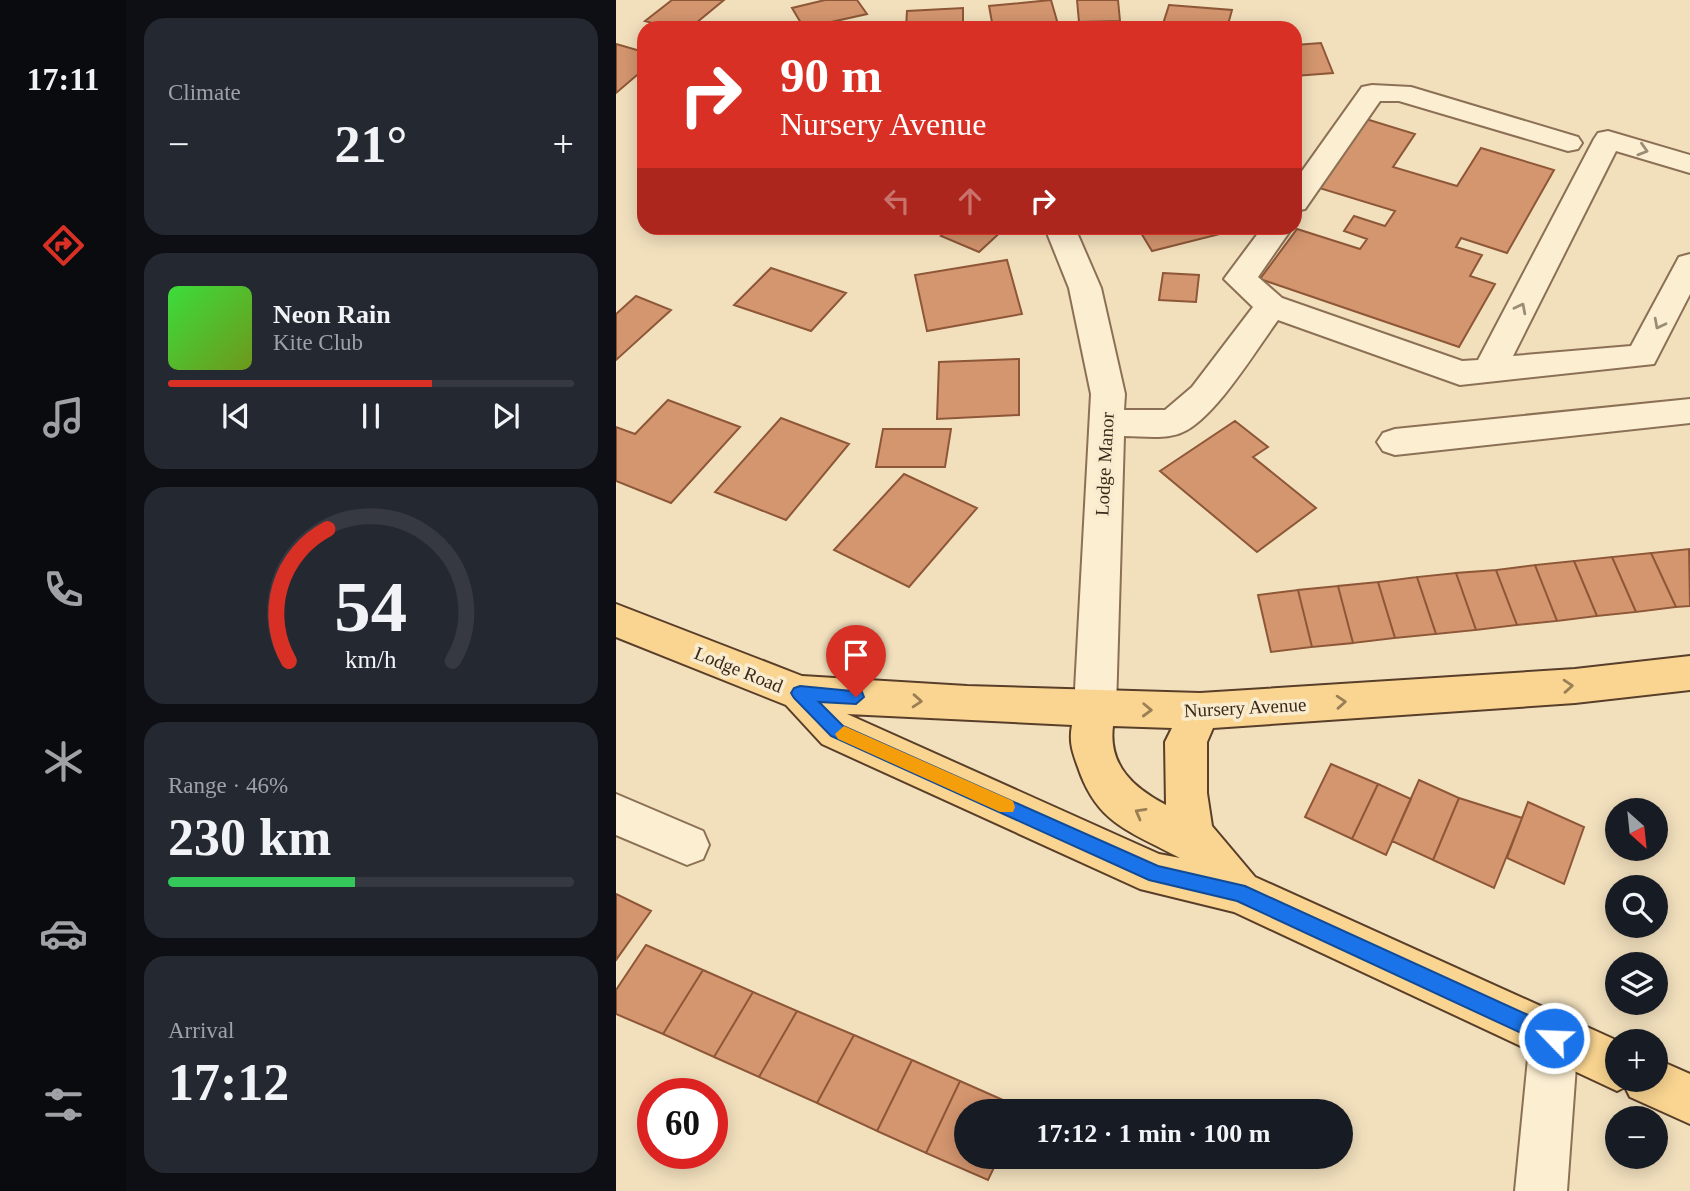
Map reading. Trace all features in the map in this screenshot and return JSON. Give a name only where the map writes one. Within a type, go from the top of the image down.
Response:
[{"type":"main road","name":"Lodge Road","points":[[616,620],[800,693],[837,731],[1156,874],[1239,892],[1605,1061]]},
{"type":"main road","name":"Nursery Avenue","points":[[800,693],[967,704],[1200,711],[1575,686],[1690,673]]},
{"type":"main road","name":"Lodge Road","points":[[1095,708],[1090,742],[1106,786],[1126,806],[1199,846]]},
{"type":"main road","name":"Lodge Road","points":[[1200,711],[1186,742],[1186,793],[1191,829],[1199,846],[1239,892]]},
{"type":"main road","points":[[1668,1089],[1690,1099]]},
{"type":"street","points":[[1302,192],[1372,93],[1401,93],[1568,143]]},
{"type":"street","points":[[1490,369],[1608,139],[1690,164]]},
{"type":"street","name":"Lodge Manor","points":[[1063,235],[1085,288],[1108,394],[1095,708]]},
{"type":"street","points":[[1272,235],[1240,279],[1271,306],[1460,373],[1642,356],[1690,264]]},
{"type":"street","points":[[1106,423],[1173,423],[1204,396],[1271,306]]},
{"type":"street","points":[[1395,442],[1690,411]]},
{"type":"street","points":[[616,814],[687,845]]},
{"type":"street","points":[[1541,1191],[1554,1038]]},
{"type":"building","points":[[672,0],[724,0],[698,21],[645,21]]},
{"type":"building","points":[[825,0],[857,0],[867,14],[836,21],[800,21],[792,8]]},
{"type":"building","points":[[1051,0],[1057,21],[992,21],[989,6]]},
{"type":"building","points":[[1077,0],[1118,0],[1120,21],[1079,21]]},
{"type":"building","points":[[1169,5],[1232,10],[1229,21],[1164,21]]},
{"type":"building","points":[[963,8],[963,21],[906,21],[907,11]]},
{"type":"building","points":[[1321,43],[1333,73],[1302,75],[1302,44]]},
{"type":"building","points":[[616,44],[637,50],[637,75],[616,93]]},
{"type":"building","points":[[1366,119],[1415,134],[1393,167],[1457,186],[1481,148],[1554,170],[1507,253],[1461,238],[1456,247],[1482,255],[1470,276],[1495,284],[1459,347],[1260,279],[1293,235],[1302,235],[1302,231],[1360,249],[1367,239],[1344,231],[1354,216],[1385,226],[1395,211],[1316,187]]},
{"type":"building","points":[[942,235],[997,235],[979,252]]},
{"type":"building","points":[[1142,235],[1216,235],[1152,251]]},
{"type":"building","points":[[1007,260],[1022,314],[927,331],[915,275]]},
{"type":"building","points":[[771,268],[846,293],[811,331],[734,305]]},
{"type":"building","points":[[1163,273],[1199,275],[1196,302],[1159,300]]},
{"type":"building","points":[[636,296],[671,310],[616,360],[616,314]]},
{"type":"building","points":[[1019,359],[1019,415],[937,419],[939,362]]},
{"type":"building","points":[[668,400],[740,427],[671,503],[616,481],[616,427],[635,434]]},
{"type":"building","points":[[781,418],[849,444],[786,520],[715,492]]},
{"type":"building","points":[[1235,421],[1268,447],[1253,457],[1316,508],[1257,552],[1160,471]]},
{"type":"building","points":[[883,429],[951,429],[945,467],[876,467]]},
{"type":"building","points":[[904,474],[977,508],[909,587],[834,550]]},
{"type":"building","points":[[1689,549],[1690,606],[1676,607],[1651,553]]},
{"type":"building","points":[[1651,553],[1676,607],[1636,612],[1612,557]]},
{"type":"building","points":[[1612,557],[1636,612],[1597,616],[1574,561]]},
{"type":"building","points":[[1574,561],[1597,616],[1557,621],[1535,565]]},
{"type":"building","points":[[1535,565],[1557,621],[1517,625],[1496,570]]},
{"type":"building","points":[[1496,570],[1517,625],[1476,630],[1456,573]]},
{"type":"building","points":[[1456,573],[1476,630],[1436,634],[1417,577]]},
{"type":"building","points":[[1417,577],[1436,634],[1395,638],[1378,582]]},
{"type":"building","points":[[1378,582],[1395,638],[1353,643],[1338,586]]},
{"type":"building","points":[[1338,586],[1353,643],[1312,647],[1298,590]]},
{"type":"building","points":[[1298,590],[1312,647],[1271,652],[1258,595]]},
{"type":"building","points":[[1331,764],[1378,784],[1352,839],[1305,817]]},
{"type":"building","points":[[1419,780],[1459,798],[1433,860],[1392,841]]},
{"type":"building","points":[[1378,784],[1411,799],[1386,855],[1352,839]]},
{"type":"building","points":[[1459,798],[1522,818],[1494,888],[1433,860]]},
{"type":"building","points":[[1528,802],[1584,827],[1564,884],[1507,858]]},
{"type":"building","points":[[616,894],[651,911],[616,960]]},
{"type":"building","points":[[646,945],[703,970],[663,1034],[616,1014],[616,990]]},
{"type":"building","points":[[703,970],[753,992],[714,1057],[663,1034]]},
{"type":"building","points":[[753,992],[797,1011],[759,1077],[714,1057]]},
{"type":"building","points":[[797,1011],[854,1035],[817,1103],[759,1077]]},
{"type":"building","points":[[854,1035],[912,1060],[877,1131],[817,1103]]},
{"type":"building","points":[[912,1060],[960,1081],[926,1153],[877,1131]]},
{"type":"building","points":[[960,1081],[1001,1099],[954,1099],[954,1165],[926,1153]]},
{"type":"building","points":[[963,1169],[993,1169],[988,1180]]},
{"type":"slow traffic","points":[[844,734],[1006,807]]},
{"type":"route","points":[[856,697],[800,693],[837,731],[1156,874],[1239,892],[1554,1038]]}]
